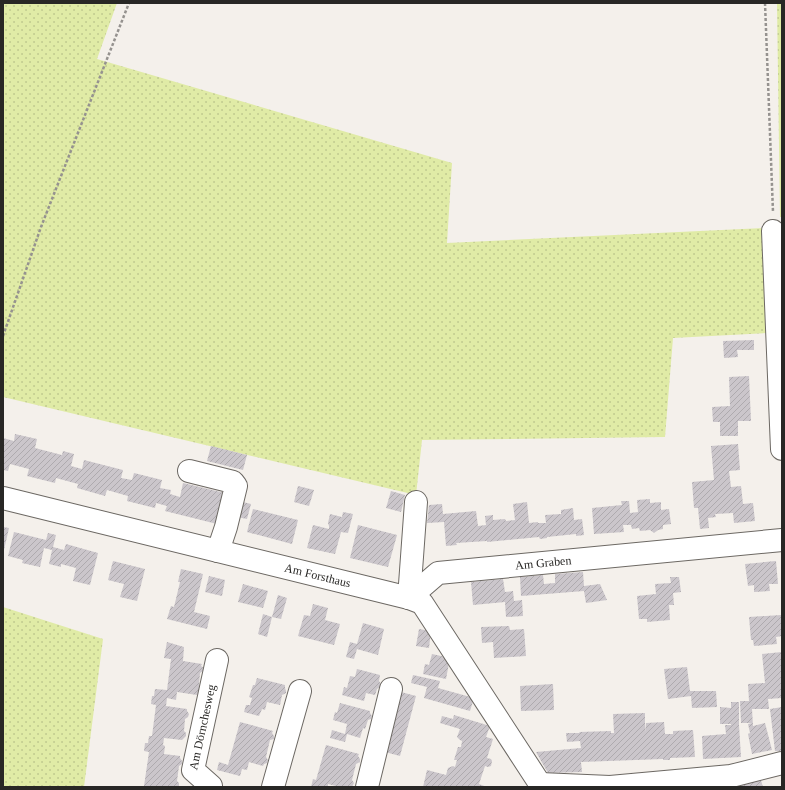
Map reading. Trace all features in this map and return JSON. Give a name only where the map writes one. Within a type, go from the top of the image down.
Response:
[{"type":"street","points":[[773,231],[782,449]]},
{"type":"street","points":[[189,471],[233,482],[236,486],[226,527],[218,551]]},
{"type":"street","name":"Am Forsthaus","points":[[3,498],[409,598],[422,603],[537,786]]},
{"type":"street","points":[[409,598],[416,502]]},
{"type":"street","name":"Am Graben","points":[[409,598],[438,572],[782,540]]},
{"type":"street","name":"Am Dörnchesweg","points":[[213,787],[193,770],[217,660]]},
{"type":"street","points":[[366,787],[391,690]]},
{"type":"street","points":[[273,787],[300,691]]},
{"type":"street","points":[[537,786],[610,786],[732,782],[782,763]]},
{"type":"path","points":[[3,336],[41,227],[129,3]]},
{"type":"path","points":[[765,3],[773,231]]},
{"type":"green space","points":[[3,3],[117,3],[97,59],[452,163],[447,243],[765,228],[768,333],[673,338],[665,437],[422,440],[416,495],[3,397]]},
{"type":"green space","points":[[777,3],[782,3],[782,217],[780,217]]},
{"type":"green space","points":[[3,607],[103,639],[84,787],[3,787]]},
{"type":"building","points":[[754,340],[754,350],[737,350],[738,357],[724,358],[723,341]]},
{"type":"building","points":[[749,376],[751,421],[738,421],[738,436],[720,436],[720,422],[713,422],[712,407],[730,406],[729,377]]},
{"type":"building","points":[[15,434],[37,439],[35,448],[62,455],[63,451],[74,454],[71,466],[82,469],[84,460],[123,470],[121,478],[132,480],[134,473],[162,480],[160,488],[171,490],[170,494],[180,497],[183,483],[229,494],[221,525],[165,511],[167,506],[156,503],[155,508],[127,501],[128,496],[107,490],[105,496],[77,488],[78,484],[56,478],[55,483],[27,476],[29,469],[10,464],[8,471],[3,470],[3,438],[14,441]]},
{"type":"building","points":[[738,444],[740,470],[729,471],[731,487],[741,486],[743,504],[753,503],[755,521],[734,523],[733,513],[715,514],[716,517],[708,518],[709,528],[700,529],[698,508],[694,508],[692,482],[714,480],[711,446]]},
{"type":"building","points":[[211,446],[247,455],[243,470],[207,461]]},
{"type":"building","points":[[298,486],[314,490],[309,506],[294,502]]},
{"type":"building","points":[[391,491],[405,495],[401,512],[386,508]]},
{"type":"building","points":[[650,499],[650,503],[661,502],[661,510],[669,509],[671,524],[663,525],[663,529],[654,533],[650,530],[640,531],[639,528],[632,529],[631,525],[623,525],[624,532],[594,534],[592,508],[622,505],[621,501],[629,501],[630,513],[638,512],[637,500]]},
{"type":"building","points":[[235,500],[251,504],[247,519],[232,516]]},
{"type":"building","points":[[527,502],[529,523],[546,523],[545,515],[561,514],[561,510],[573,508],[574,520],[582,519],[584,535],[576,536],[576,534],[540,539],[539,537],[487,542],[456,543],[457,545],[446,546],[444,522],[427,523],[429,505],[442,504],[443,514],[476,511],[478,526],[486,525],[485,516],[493,515],[493,520],[515,520],[513,504]]},
{"type":"building","points":[[253,509],[298,520],[292,544],[247,532]]},
{"type":"building","points":[[343,512],[353,514],[348,533],[341,532],[335,554],[307,548],[313,525],[329,529],[328,523],[330,514],[342,517]]},
{"type":"building","points":[[358,525],[397,535],[388,567],[350,558]]},
{"type":"building","points":[[3,527],[9,528],[4,550],[3,550]]},
{"type":"building","points":[[14,532],[46,540],[48,533],[56,535],[53,547],[64,550],[66,544],[98,553],[90,585],[73,581],[76,568],[61,564],[61,567],[49,564],[52,550],[44,548],[40,567],[22,563],[23,560],[8,556]]},
{"type":"building","points":[[113,561],[145,569],[137,601],[120,597],[124,584],[108,580]]},
{"type":"building","points":[[776,561],[778,584],[769,584],[770,591],[754,592],[754,585],[748,586],[745,564]]},
{"type":"building","points":[[181,569],[203,574],[194,612],[210,616],[207,629],[167,619],[171,606],[174,607],[180,582],[178,582]]},
{"type":"building","points":[[583,572],[584,586],[600,584],[607,600],[586,603],[584,591],[521,596],[520,577],[543,575],[544,584],[555,583],[555,574]]},
{"type":"building","points":[[209,576],[225,580],[222,596],[205,592]]},
{"type":"building","points":[[670,577],[679,577],[681,592],[673,593],[674,605],[669,605],[670,620],[647,622],[647,619],[639,619],[637,596],[656,594],[655,584],[671,583]]},
{"type":"building","points":[[503,579],[505,592],[513,591],[514,601],[522,600],[523,616],[506,617],[505,602],[473,605],[471,582]]},
{"type":"building","points":[[243,584],[268,591],[263,608],[238,602]]},
{"type":"building","points":[[278,595],[287,598],[281,619],[272,617]]},
{"type":"building","points":[[313,604],[328,608],[325,620],[340,624],[334,645],[298,636],[304,615],[310,616]]},
{"type":"building","points":[[263,614],[272,617],[267,637],[258,634]]},
{"type":"building","points":[[781,615],[782,636],[776,637],[777,644],[754,646],[753,640],[751,640],[749,617]]},
{"type":"building","points":[[363,623],[384,629],[378,655],[357,649],[354,659],[346,657],[350,642],[357,644]]},
{"type":"building","points":[[509,626],[510,630],[524,629],[526,656],[494,658],[493,642],[482,643],[481,627]]},
{"type":"building","points":[[419,629],[431,631],[429,648],[416,646]]},
{"type":"building","points":[[167,642],[184,647],[183,661],[202,664],[201,666],[204,668],[200,673],[199,685],[201,691],[197,695],[177,692],[176,700],[167,698],[166,706],[187,709],[189,714],[185,719],[184,731],[186,736],[182,740],[164,738],[163,745],[165,746],[164,754],[180,756],[182,761],[182,764],[179,766],[177,781],[179,786],[151,787],[144,786],[149,752],[144,751],[145,743],[148,743],[149,736],[152,736],[156,705],[151,704],[152,696],[154,696],[155,689],[167,690],[171,659],[164,658]]},
{"type":"building","points":[[782,652],[782,698],[768,699],[769,709],[752,709],[753,726],[765,723],[772,750],[752,754],[748,734],[750,733],[748,724],[752,723],[741,723],[740,701],[749,701],[748,684],[765,683],[762,654]]},
{"type":"building","points":[[432,654],[450,658],[446,679],[423,674],[425,664],[429,665]]},
{"type":"building","points":[[687,667],[690,691],[716,691],[717,707],[692,708],[691,696],[668,699],[664,669]]},
{"type":"building","points":[[357,669],[380,675],[380,687],[377,689],[375,695],[366,693],[364,701],[342,695],[344,687],[347,688],[350,676],[355,677]]},
{"type":"building","points":[[413,675],[440,681],[438,688],[474,698],[470,711],[424,698],[427,687],[411,683]]},
{"type":"building","points":[[257,678],[285,685],[286,691],[286,693],[282,695],[280,705],[267,702],[265,710],[262,709],[259,716],[244,712],[246,705],[250,705],[252,698],[249,697]]},
{"type":"building","points":[[553,684],[554,710],[521,711],[520,686]]},
{"type":"building","points":[[401,692],[416,696],[400,756],[385,752]]},
{"type":"building","points":[[731,702],[739,702],[741,757],[703,759],[702,736],[726,734],[725,725],[731,724],[720,724],[720,707],[731,708]]},
{"type":"building","points":[[340,703],[370,711],[372,716],[371,719],[368,720],[365,729],[363,728],[360,738],[347,734],[345,742],[330,738],[332,730],[345,734],[347,724],[333,720]]},
{"type":"building","points":[[782,707],[782,751],[775,751],[770,709]]},
{"type":"building","points":[[645,713],[645,732],[646,723],[664,722],[665,734],[673,734],[673,731],[693,730],[695,757],[670,758],[670,760],[581,762],[582,772],[548,773],[536,752],[581,748],[580,741],[567,742],[566,733],[611,731],[611,733],[614,733],[613,714]]},
{"type":"building","points":[[454,715],[490,726],[486,737],[493,739],[487,758],[491,759],[492,761],[491,766],[485,766],[479,784],[487,787],[423,787],[427,770],[446,775],[448,768],[453,766],[455,767],[457,760],[454,760],[458,747],[461,747],[462,741],[457,737],[460,729],[440,723],[442,716],[453,719]]},
{"type":"building","points":[[240,722],[273,731],[272,733],[274,739],[270,740],[266,757],[268,760],[267,763],[263,766],[249,762],[247,770],[242,769],[240,776],[217,770],[219,762],[228,765]]},
{"type":"building","points":[[326,745],[359,754],[358,756],[360,762],[356,764],[352,780],[354,783],[352,787],[340,787],[328,784],[328,787],[311,787],[313,779],[316,780]]},
{"type":"building","points":[[760,777],[763,787],[742,787],[741,782]]}]
